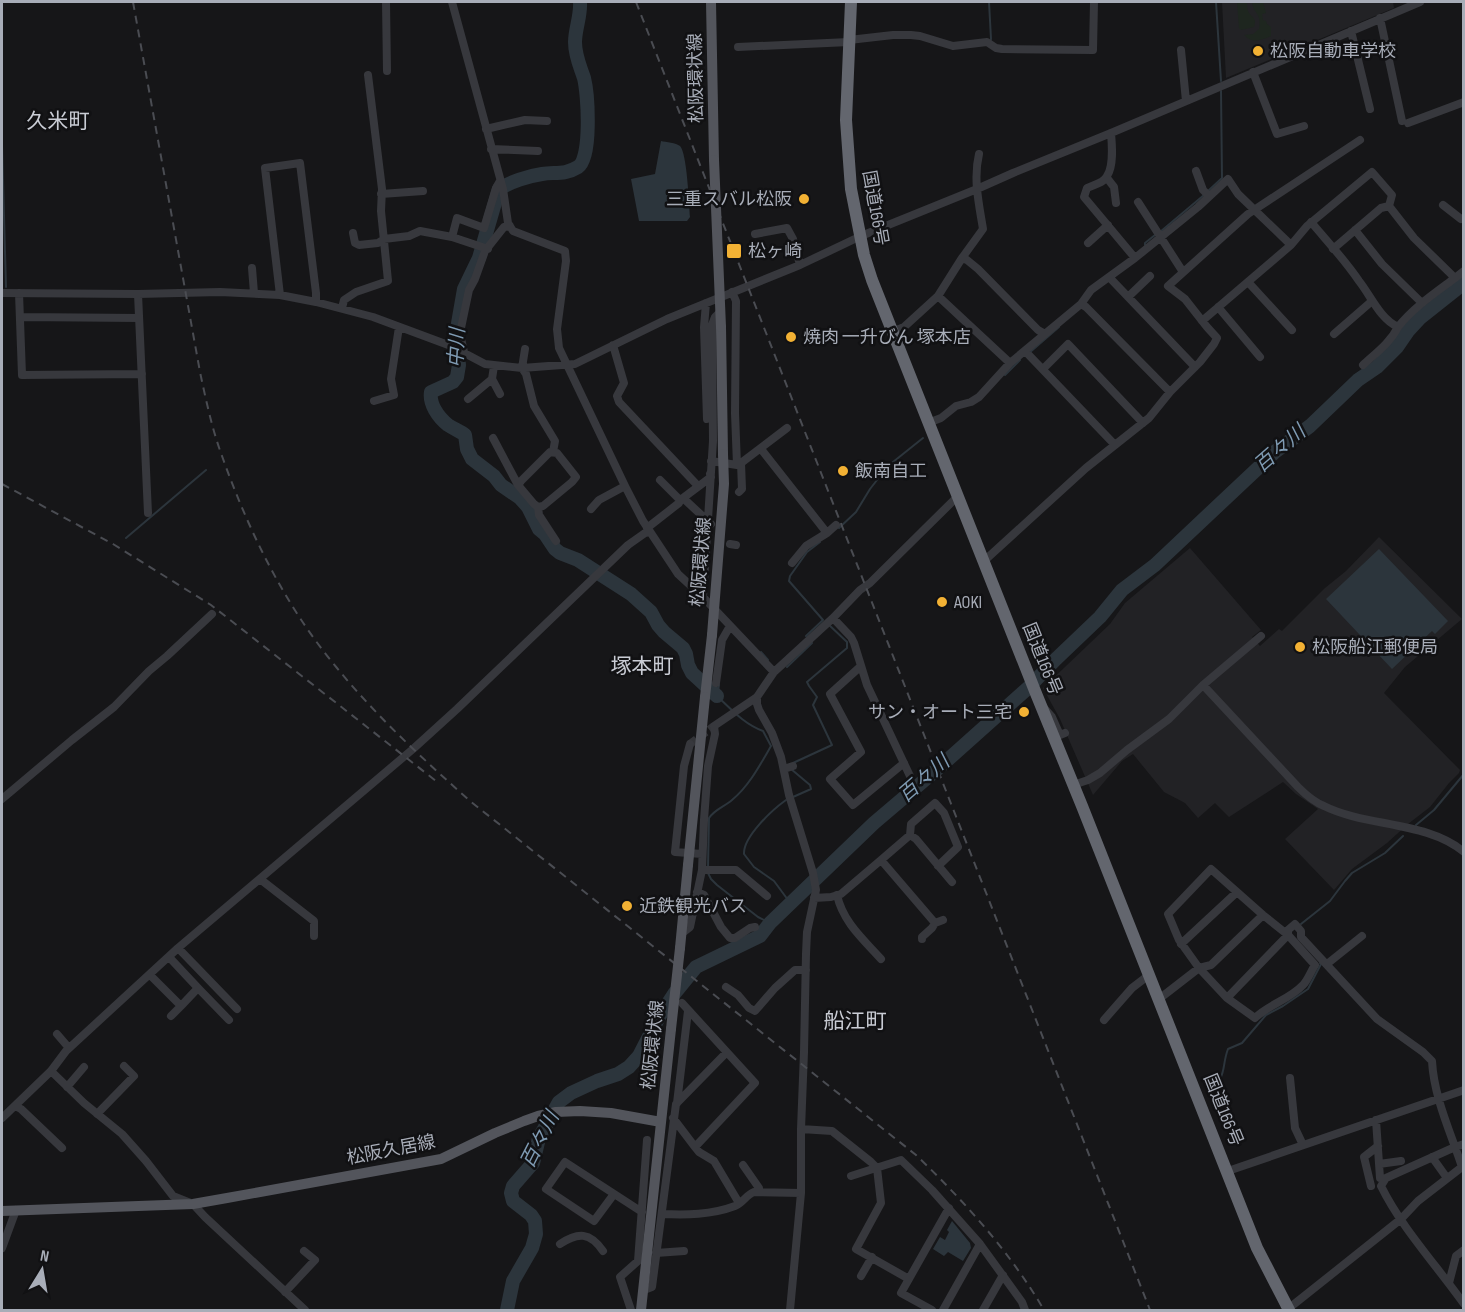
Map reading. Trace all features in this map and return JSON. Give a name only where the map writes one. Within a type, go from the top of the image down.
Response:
[{"type":"highway","name":"国道166号","points":[[851,2],[846,120],[851,189],[864,255],[872,279],[1257,1248],[1288,1310]]},
{"type":"main road","name":"松阪環状線","points":[[661,1122],[715,596],[724,484],[711,2]]},
{"type":"main road","name":"松阪久居線","points":[[2,1211],[193,1204],[441,1159],[495,1133],[538,1116],[556,1112],[611,1113],[661,1122]]},
{"type":"main road","points":[[641,1311],[661,1122]]},
{"type":"street","points":[[386,2],[387,71]]},
{"type":"street","points":[[452,2],[510,226],[513,231],[565,251],[566,261],[557,329],[559,348],[625,486],[648,530],[678,574],[774,672]]},
{"type":"street","points":[[738,47],[911,35],[952,46],[990,44],[1002,49],[1093,50],[1094,2]]},
{"type":"street","points":[[2,293],[220,292],[280,295],[342,308],[451,346],[479,362],[494,366],[522,368],[574,364],[667,319],[800,265],[861,236],[1420,2]]},
{"type":"street","points":[[1380,18],[1405,122],[1464,102]]},
{"type":"street","points":[[1351,31],[1370,109]]},
{"type":"street","points":[[1181,50],[1186,101]]},
{"type":"street","points":[[1253,72],[1277,134],[1304,126]]},
{"type":"street","points":[[342,308],[344,300],[356,292],[388,281],[368,75]]},
{"type":"street","points":[[486,129],[525,120],[548,121]]},
{"type":"street","points":[[1111,133],[1111,158],[1107,178],[1087,188],[1084,197],[1108,225],[1141,252]]},
{"type":"street","points":[[984,561],[1086,468],[1143,423],[1214,345],[1217,338],[1185,299],[1168,286],[1254,210],[1360,140]]},
{"type":"street","points":[[491,149],[538,151]]},
{"type":"street","points":[[892,332],[904,327],[938,296],[983,229],[977,189],[976,165],[979,154]]},
{"type":"street","points":[[280,295],[265,168],[300,163],[316,302]]},
{"type":"street","points":[[1196,171],[1207,194]]},
{"type":"street","points":[[1202,321],[1291,245],[1311,222],[1372,172],[1392,195],[1389,206]]},
{"type":"street","points":[[1107,178],[1114,187],[1116,203]]},
{"type":"street","points":[[928,423],[941,418],[956,406],[979,397],[1010,363],[1027,353],[1045,334],[1081,304],[1091,290],[1141,252],[1158,234],[1198,207],[1207,194],[1228,179],[1238,194],[1291,245]]},
{"type":"street","points":[[452,237],[457,218],[484,228],[496,188],[501,185]]},
{"type":"street","points":[[381,194],[423,190]]},
{"type":"street","points":[[1138,202],[1183,272]]},
{"type":"street","points":[[1443,205],[1463,219]]},
{"type":"street","points":[[1333,249],[1381,208],[1389,206]]},
{"type":"street","points":[[1389,206],[1414,238],[1455,278]]},
{"type":"street","points":[[1311,222],[1360,281],[1390,324],[1398,327]]},
{"type":"street","points":[[1088,243],[1108,225]]},
{"type":"street","points":[[462,352],[461,328],[469,290],[488,249],[504,228],[510,226]]},
{"type":"street","points":[[754,234],[787,228],[793,239],[800,265]]},
{"type":"street","points":[[1355,230],[1382,264],[1422,303]]},
{"type":"street","points":[[353,233],[355,243],[359,245],[409,236],[420,231],[452,237],[488,249]]},
{"type":"street","points":[[962,258],[978,269],[1038,330],[1045,334]]},
{"type":"street","points":[[252,268],[254,293]]},
{"type":"street","points":[[1363,365],[1388,343],[1406,317],[1464,271]]},
{"type":"street","points":[[1128,297],[1149,276]]},
{"type":"street","points":[[1109,277],[1195,367]]},
{"type":"street","points":[[1248,282],[1292,330]]},
{"type":"street","points":[[732,292],[736,301],[735,413],[742,489],[739,492]]},
{"type":"street","points":[[19,294],[22,375],[142,374]]},
{"type":"street","points":[[138,294],[148,513]]},
{"type":"street","points":[[938,296],[1010,363]]},
{"type":"street","points":[[1334,334],[1372,301]]},
{"type":"street","points":[[706,303],[704,327],[711,477]]},
{"type":"street","points":[[1081,304],[1170,392]]},
{"type":"street","points":[[1218,307],[1260,357]]},
{"type":"street","points":[[703,597],[711,523],[713,441],[711,325],[720,312]]},
{"type":"street","points":[[20,317],[139,318]]},
{"type":"street","points":[[374,401],[393,395],[392,379],[399,327]]},
{"type":"street","points":[[1043,369],[1068,344],[1143,423]]},
{"type":"street","points":[[613,345],[624,383],[617,396],[619,402],[698,486]]},
{"type":"street","points":[[525,349],[522,368],[526,374],[534,406],[555,441],[553,452]]},
{"type":"street","points":[[1027,353],[1115,445]]},
{"type":"street","points":[[494,366],[492,379],[500,394]]},
{"type":"street","points":[[468,399],[492,379]]},
{"type":"street","points":[[711,461],[739,464],[787,428]]},
{"type":"street","points":[[493,438],[518,485],[538,507],[539,515],[556,541]]},
{"type":"street","points":[[761,449],[827,533]]},
{"type":"street","points":[[518,485],[550,452],[557,453],[576,477],[543,506],[538,507]]},
{"type":"street","points":[[2,1118],[51,1071],[69,1048],[178,948],[413,750],[628,545],[645,533],[681,499],[711,477]]},
{"type":"street","points":[[660,480],[711,523]]},
{"type":"street","points":[[591,508],[625,486]]},
{"type":"street","points":[[681,934],[690,927],[697,892],[706,870],[702,854],[708,766],[715,734],[714,726],[757,697],[774,672],[870,583],[957,496]]},
{"type":"street","points":[[792,563],[806,546],[836,525]]},
{"type":"street","points":[[2,799],[114,707],[149,670],[212,614]]},
{"type":"street","points":[[829,622],[851,637],[867,685],[910,776]]},
{"type":"street","points":[[716,684],[722,640],[730,626]]},
{"type":"street","points":[[1074,784],[1100,773],[1169,718],[1203,685],[1261,636]]},
{"type":"street","points":[[861,666],[830,694],[861,752],[830,779],[853,805],[904,763]]},
{"type":"street","points":[[1203,685],[1290,779],[1315,801],[1344,814],[1435,836],[1464,852]]},
{"type":"street","points":[[757,697],[759,710],[788,768],[789,795],[816,887],[807,932],[801,1193],[790,1311]]},
{"type":"street","points":[[1038,698],[1052,717],[1060,735],[1065,733]]},
{"type":"street","points":[[690,744],[684,766],[675,852],[702,854]]},
{"type":"street","points":[[814,898],[841,894],[910,835],[911,824],[935,803],[944,813],[958,848],[938,866]]},
{"type":"street","points":[[910,835],[916,839],[952,882]]},
{"type":"street","points":[[881,860],[939,922],[922,939]]},
{"type":"street","points":[[1211,869],[1237,892],[1288,935],[1315,964],[1304,984],[1287,998],[1264,1009],[1255,1018],[1227,998],[1199,968],[1181,944],[1168,914],[1211,869]]},
{"type":"street","points":[[706,870],[736,870],[767,896]]},
{"type":"street","points":[[260,879],[314,921],[314,936]]},
{"type":"street","points":[[697,892],[704,895],[721,927],[730,938],[735,938],[755,927]]},
{"type":"street","points":[[1181,944],[1237,892]]},
{"type":"street","points":[[837,895],[847,922],[880,959]]},
{"type":"street","points":[[1159,999],[1199,968],[1211,965],[1263,915]]},
{"type":"street","points":[[1227,998],[1288,935],[1288,930],[1295,924],[1301,931],[1301,937],[1377,1019],[1432,1061],[1438,1099],[1459,1145],[1463,1168],[1418,1201],[1401,1219],[1288,1310]]},
{"type":"street","points":[[1327,964],[1362,936]]},
{"type":"street","points":[[178,948],[237,1009]]},
{"type":"street","points":[[169,957],[229,1020]]},
{"type":"street","points":[[726,987],[755,1011],[795,970],[806,970]]},
{"type":"street","points":[[150,975],[181,1006]]},
{"type":"street","points":[[1104,1020],[1132,988],[1149,975]]},
{"type":"street","points":[[171,1016],[198,988]]},
{"type":"street","points":[[681,1003],[755,1083],[695,1147]]},
{"type":"street","points":[[644,1290],[652,1287],[688,1011]]},
{"type":"street","points":[[57,1034],[69,1048]]},
{"type":"street","points":[[677,1103],[726,1053]]},
{"type":"street","points":[[97,1114],[134,1076],[124,1066]]},
{"type":"street","points":[[67,1087],[84,1067]]},
{"type":"street","points":[[51,1071],[122,1134],[173,1196],[193,1204],[303,1310]]},
{"type":"street","points":[[1290,1077],[1295,1128],[1303,1145]]},
{"type":"street","points":[[1228,1171],[1464,1090]]},
{"type":"street","points":[[15,1106],[62,1148]]},
{"type":"street","points":[[674,1118],[699,1152],[714,1161],[739,1203]]},
{"type":"street","points":[[1376,1120],[1380,1178]]},
{"type":"street","points":[[801,1129],[832,1131],[877,1168],[881,1203],[856,1249],[909,1279]]},
{"type":"street","points":[[631,1311],[620,1277],[638,1261],[647,1140]]},
{"type":"street","points":[[1459,1145],[1386,1178],[1381,1186],[1401,1219],[1463,1304]]},
{"type":"street","points":[[1371,1186],[1364,1157],[1377,1146]]},
{"type":"street","points":[[1432,1157],[1447,1178]]},
{"type":"street","points":[[851,1176],[901,1160],[949,1208],[980,1244],[1022,1302],[1024,1310]]},
{"type":"street","points":[[1379,1164],[1401,1161]]},
{"type":"street","points":[[594,1221],[546,1189],[565,1162],[642,1212]]},
{"type":"street","points":[[743,1165],[759,1188],[759,1192]]},
{"type":"street","points":[[662,1214],[698,1214],[735,1206],[748,1194],[759,1192],[801,1193]]},
{"type":"street","points":[[588,1236],[594,1221],[614,1194]]},
{"type":"street","points":[[932,1311],[901,1293],[949,1208]]},
{"type":"street","points":[[2,1248],[16,1210]]},
{"type":"street","points":[[560,1244],[578,1235],[588,1236],[603,1251]]},
{"type":"street","points":[[943,1311],[980,1244]]},
{"type":"street","points":[[1449,1284],[1456,1256],[1464,1250]]},
{"type":"street","points":[[285,1292],[315,1260],[304,1251]]},
{"type":"street","points":[[656,1253],[684,1251]]},
{"type":"street","points":[[861,1276],[872,1257]]},
{"type":"street","points":[[983,1311],[1003,1275]]},
{"type":"shaded area","name":"松阪自動車学校","points":[[1222,2],[1393,2],[1394,8],[1226,78]]},
{"type":"shaded area","points":[[1237,2],[1247,2],[1248,12],[1255,20],[1254,27],[1241,30],[1239,28]]},
{"type":"shaded area","points":[[1252,2],[1263,2],[1266,13],[1262,14],[1263,20],[1271,27],[1271,36],[1261,40],[1247,38],[1244,35],[1253,34],[1259,29],[1259,19]]},
{"type":"shaded area","points":[[661,141],[674,143],[680,146],[682,151],[689,201],[690,217],[687,221],[639,221],[631,179],[655,174]]},
{"type":"shaded area","points":[[1379,537],[1462,619],[1405,667],[1384,693],[1460,770],[1430,807],[1352,869],[1334,890],[1285,839],[1318,809],[1283,782],[1229,817],[1215,803],[1198,818],[1185,803],[1164,792],[1133,754],[1122,761],[1093,795],[1060,719],[1043,688],[1110,624],[1125,603],[1190,548],[1261,630],[1252,637],[1260,646],[1279,629],[1282,631]]},
{"type":"shaded area","points":[[1379,549],[1448,621],[1435,634],[1432,631],[1392,669],[1326,599]]},
{"type":"shaded area","points":[[952,1221],[970,1243],[971,1248],[963,1261],[948,1252],[944,1256],[933,1249],[940,1237],[945,1240]]},
{"type":"waterway","name":"中川","points":[[580,2],[575,47],[584,78],[588,111],[587,139],[582,161],[578,167],[569,171],[531,176],[499,189],[479,258],[464,289],[456,338],[459,365],[457,377],[453,382],[431,392],[431,401],[444,422],[465,435],[467,449],[472,459],[528,507],[539,529],[555,549],[578,560],[631,594],[651,612],[664,632],[683,648],[692,673],[717,696]]},
{"type":"waterway","points":[[989,2],[990,42]]},
{"type":"waterway","points":[[1216,2],[1221,81]]},
{"type":"waterway","points":[[1208,191],[1222,178],[1221,91]]},
{"type":"waterway","points":[[2,144],[6,287]]},
{"type":"waterway","points":[[1160,232],[1204,195]]},
{"type":"waterway","points":[[1145,245],[1155,235]]},
{"type":"waterway","name":"百々川","points":[[507,1310],[513,1281],[532,1248],[536,1234],[535,1221],[513,1201],[511,1193],[513,1186],[533,1163],[539,1138],[559,1102],[571,1093],[618,1074],[629,1067],[639,1056],[674,994],[696,967],[760,936],[770,923],[874,823],[1028,688],[1100,617],[1122,590],[1155,565],[1276,451],[1310,426],[1358,380],[1377,367],[1397,347],[1420,318],[1464,283]]},
{"type":"waterway","points":[[1029,353],[1059,327]]},
{"type":"waterway","points":[[1005,375],[1020,360]]},
{"type":"waterway","points":[[839,528],[856,512],[888,466],[923,438]]},
{"type":"waterway","points":[[126,538],[206,470]]},
{"type":"waterway","points":[[806,636],[823,620],[789,581],[807,552],[820,542]]},
{"type":"waterway","points":[[793,763],[832,745],[813,705],[817,697],[807,682],[847,648],[847,642],[828,624]]},
{"type":"waterway","points":[[787,667],[812,643]]},
{"type":"waterway","points":[[761,652],[768,660]]},
{"type":"waterway","points":[[708,867],[709,818],[744,788],[771,746],[763,731],[744,721],[717,696],[719,685]]},
{"type":"waterway","points":[[791,769],[810,785],[811,789],[793,797]]},
{"type":"waterway","points":[[1416,825],[1434,810],[1464,774]]},
{"type":"waterway","points":[[786,800],[773,810],[753,832],[744,854],[754,867],[774,881],[791,904]]},
{"type":"waterway","points":[[1301,924],[1330,901],[1352,873],[1385,853],[1403,836]]},
{"type":"waterway","points":[[708,873],[717,885],[758,917],[770,923]]},
{"type":"waterway","points":[[1207,1090],[1214,1086],[1221,1077],[1228,1049],[1242,1043],[1266,1015],[1308,989],[1320,963]]},
{"type":"tunnel","points":[[690,744],[714,726]]},
{"type":"railway","points":[[133,2],[200,372],[218,446],[244,512],[270,567],[318,644],[384,721],[470,801],[916,1155],[986,1228],[1017,1268],[1044,1310]]},
{"type":"railway","points":[[636,2],[1150,1310]]},
{"type":"railway","points":[[2,484],[113,544],[211,605],[436,781]]},
{"type":"place","name":"松阪自動車学校","points":[[1258,51]]},
{"type":"place","name":"三重スバル松阪","points":[[804,199]]},
{"type":"place","name":"松ヶ崎","points":[[734,251]]},
{"type":"place","name":"焼肉 一升びん 塚本店","points":[[791,337]]},
{"type":"place","name":"飯南自工","points":[[843,471]]},
{"type":"place","name":"AOKI","points":[[942,602]]},
{"type":"place","name":"松阪船江郵便局","points":[[1300,647]]},
{"type":"place","name":"サン・オート三宅","points":[[1024,712]]},
{"type":"place","name":"近鉄観光バス","points":[[627,906]]},
{"type":"district","name":"久米町","points":[[58,121]]},
{"type":"district","name":"塚本町","points":[[642,666]]},
{"type":"district","name":"船江町","points":[[855,1021]]}]
